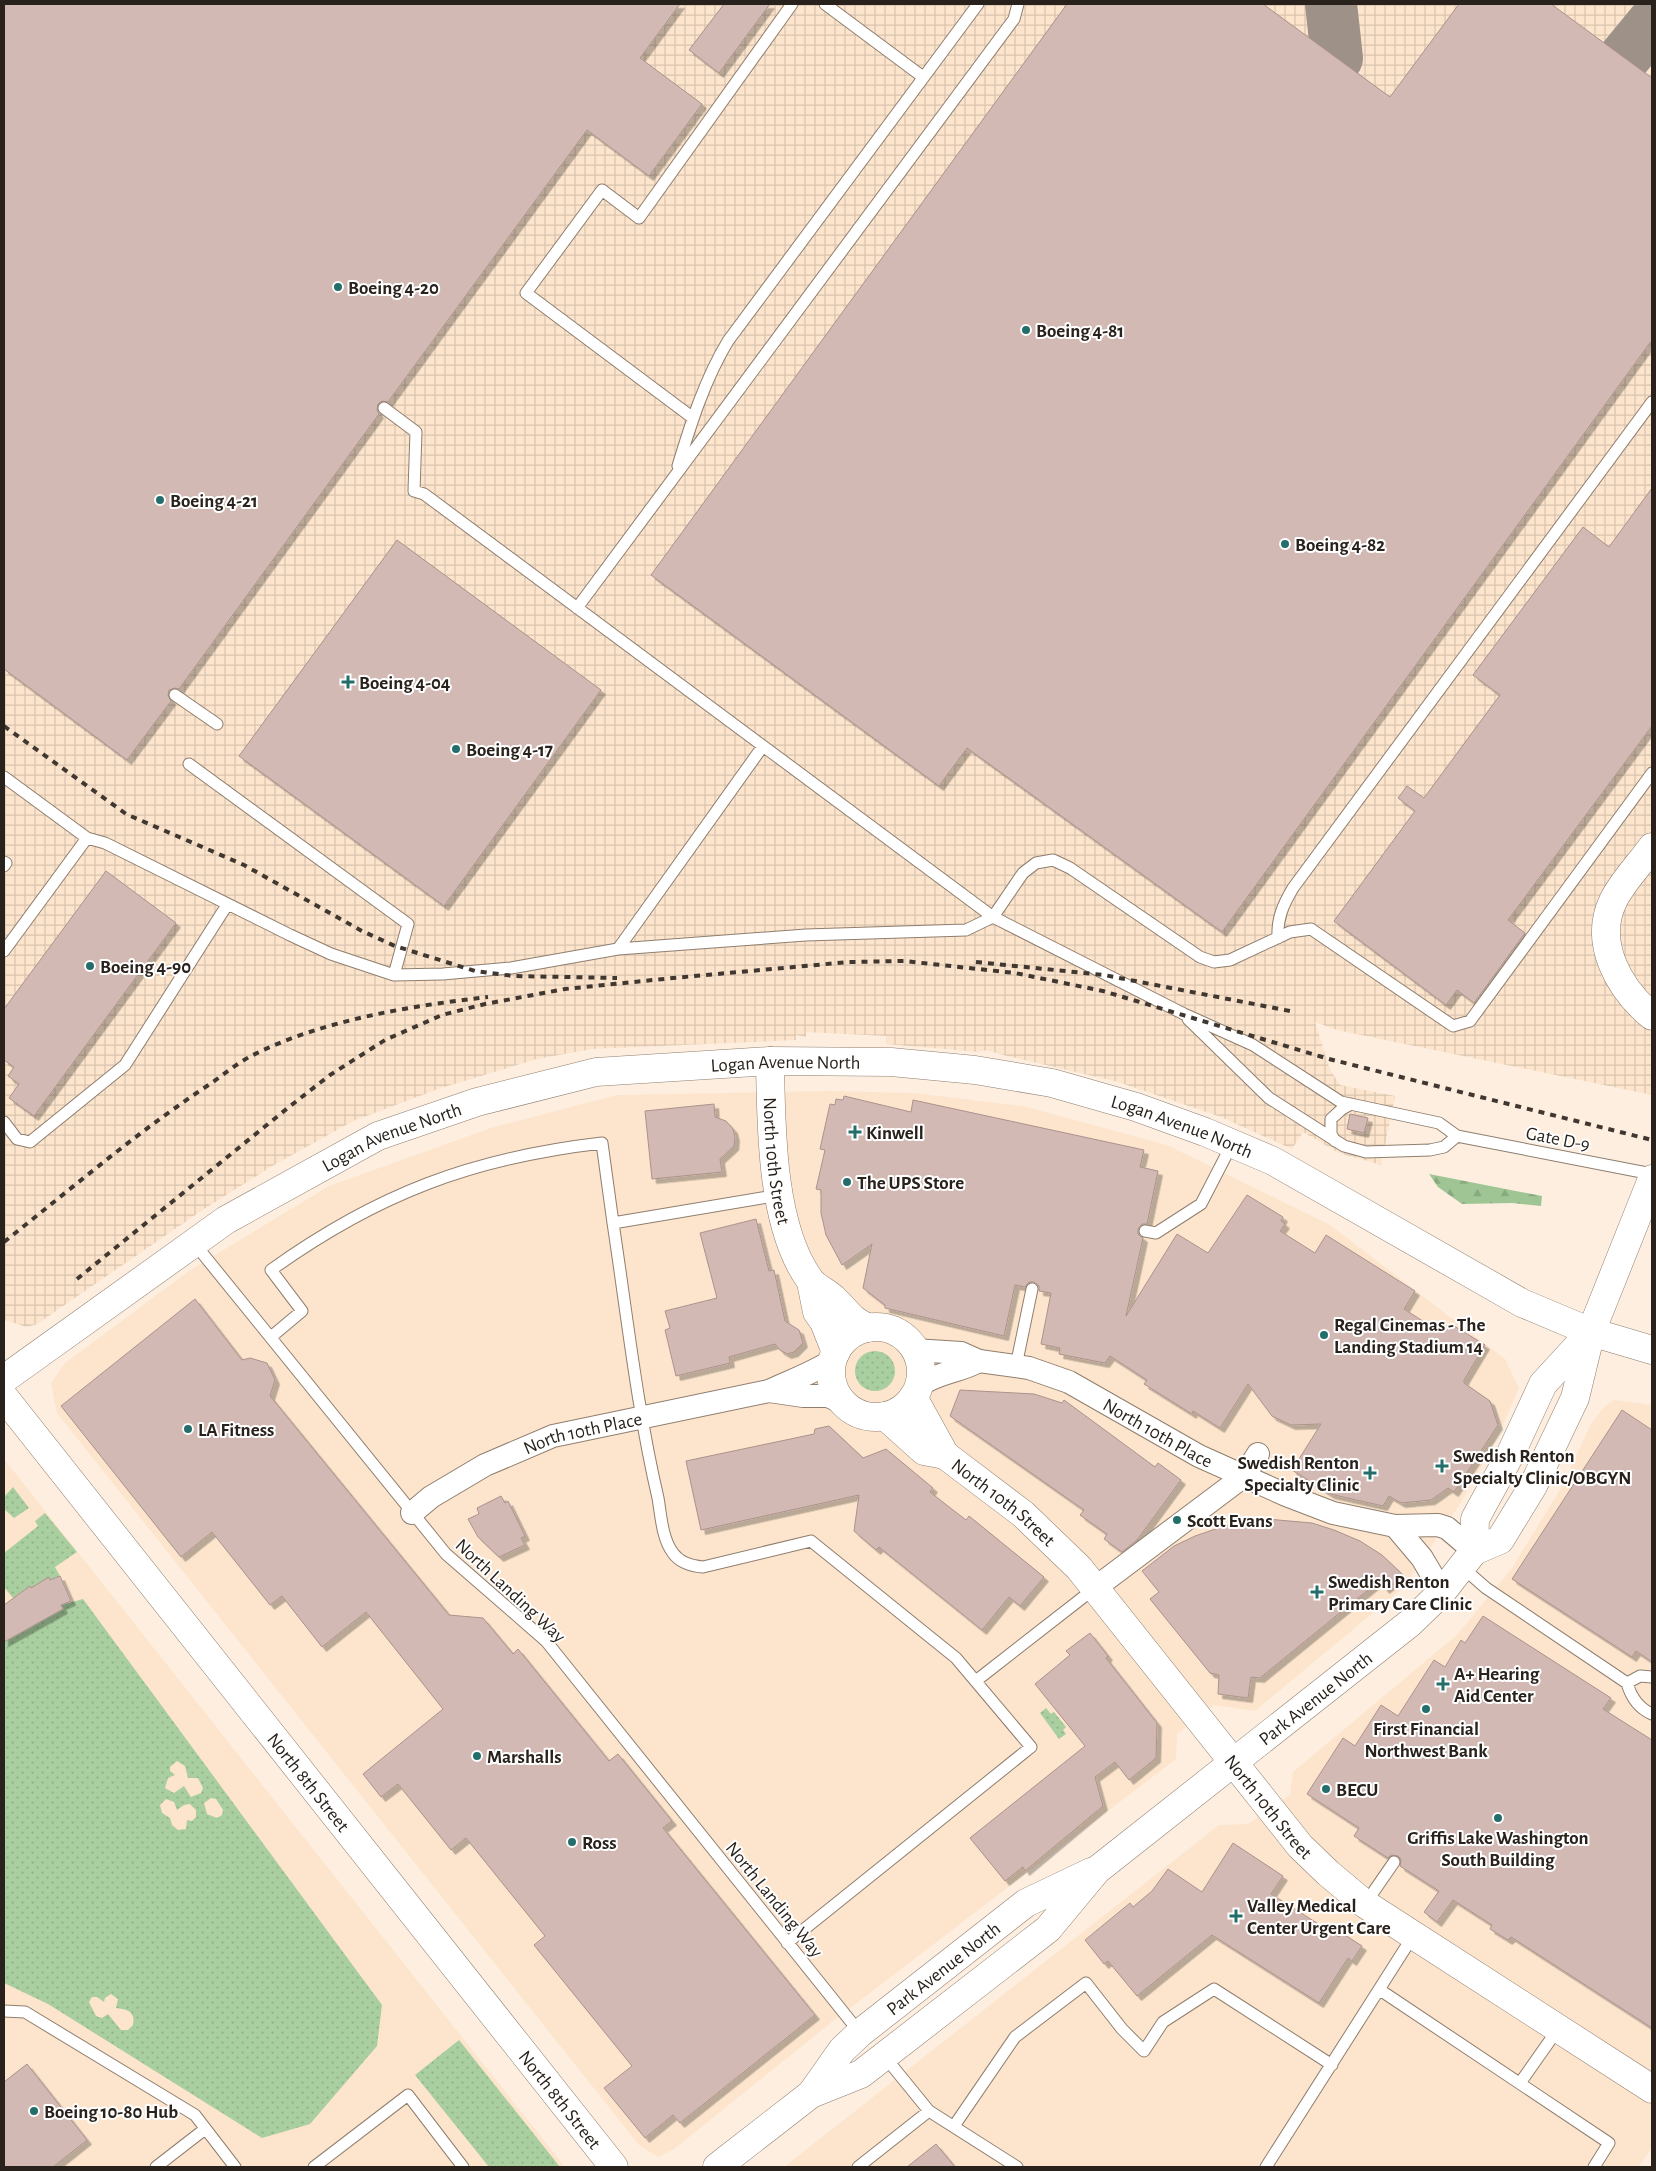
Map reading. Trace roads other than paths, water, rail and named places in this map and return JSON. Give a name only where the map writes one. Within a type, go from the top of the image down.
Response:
[{"type":"street","points":[[1652,847],[1614,899],[1605,921],[1607,948],[1621,983],[1639,1006],[1652,1016]]},
{"type":"street","name":"Logan Avenue North","points":[[4,1379],[235,1215],[378,1136],[477,1102],[596,1072],[770,1062],[891,1062],[975,1070],[1052,1083],[1136,1107],[1273,1161],[1522,1303],[1591,1332],[1652,1350]]},
{"type":"street","name":"North 10th Street","points":[[770,1062],[771,1140],[780,1195],[797,1260],[812,1282],[834,1300],[850,1319],[868,1328]]},
{"type":"street","name":"Park Avenue North","points":[[717,2167],[812,2094],[861,2074],[1048,1929],[1097,1870],[1410,1623],[1442,1592],[1468,1559],[1500,1540],[1548,1458],[1575,1398],[1591,1332],[1652,1179]]},
{"type":"street","name":"North 10th Street","points":[[812,1282],[817,1312],[824,1322],[834,1356]]},
{"type":"street","points":[[916,1391],[920,1374],[914,1350],[906,1339],[895,1332],[882,1328],[868,1328],[855,1332],[844,1341],[834,1356],[832,1381],[836,1392],[843,1403],[863,1416],[885,1416],[906,1406],[916,1391],[932,1376],[963,1370],[979,1361]]},
{"type":"street","name":"Park Avenue North","points":[[1468,1559],[1475,1519],[1511,1453],[1543,1384],[1591,1332]]},
{"type":"street","name":"North 10th Place","points":[[914,1350],[961,1353],[979,1361],[1016,1366],[1069,1382],[1199,1456],[1333,1513],[1395,1526],[1438,1525],[1447,1528],[1468,1559]]},
{"type":"street","name":"North 10th Place","points":[[412,1513],[431,1497],[464,1476],[506,1455],[553,1436],[642,1419],[769,1391],[799,1376],[818,1370],[834,1356]]},
{"type":"street","name":"North 10th Place","points":[[769,1391],[803,1396],[828,1396],[843,1403]]},
{"type":"street","name":"North 10th Street","points":[[916,1391],[945,1455]]},
{"type":"street","name":"North 8th Street","points":[[4,1397],[614,2167]]},
{"type":"street","name":"North 10th Street","points":[[885,1416],[924,1451],[945,1455],[1022,1514],[1079,1568],[1300,1846],[1328,1874],[1365,1904],[1413,1936],[1652,2089]]},
{"type":"street","points":[[1095,1588],[1244,1476],[1258,1454]]},
{"type":"street","points":[[1395,1526],[1422,1558],[1442,1592]]},
{"type":"street","name":"Park Avenue North","points":[[812,2094],[842,2050],[860,2033],[1026,1903],[1097,1870]]},
{"type":"lane","points":[[693,418],[526,293],[602,190],[639,218],[792,4]]},
{"type":"lane","points":[[825,4],[923,78]]},
{"type":"lane","points":[[676,474],[693,418],[716,361],[728,341],[978,4]]},
{"type":"lane","points":[[577,608],[1014,19],[1018,4]]},
{"type":"lane","points":[[1278,938],[1278,925],[1282,906],[1293,888],[1652,402]]},
{"type":"lane","points":[[384,408],[416,432],[414,491],[427,496],[993,917],[1184,1014],[1253,1045],[1341,1102],[1439,1123],[1457,1136],[1444,1147],[1430,1150],[1366,1152],[1335,1141],[1269,1098],[1184,1014]]},
{"type":"lane","points":[[175,695],[217,724]]},
{"type":"lane","points":[[618,949],[763,746]]},
{"type":"lane","points":[[189,764],[408,924],[394,975]]},
{"type":"lane","points":[[4,777],[87,838],[105,843],[227,905],[331,954],[394,975],[443,974],[510,968],[618,949],[806,935],[966,930],[993,917],[1023,874],[1036,863],[1053,860],[1070,868],[1200,957],[1214,962],[1230,960],[1290,932],[1311,929],[1453,1026],[1470,1021],[1652,772]]},
{"type":"lane","points":[[4,951],[87,838]]},
{"type":"lane","points":[[4,862],[6,863],[4,866]]},
{"type":"lane","points":[[4,1122],[17,1139],[30,1142],[125,1065],[227,905]]},
{"type":"lane","points":[[1335,1141],[1331,1134],[1331,1119],[1351,1104]]},
{"type":"lane","name":"Gate D-9","points":[[1457,1136],[1652,1174]]},
{"type":"lane","points":[[271,1337],[302,1311],[270,1270],[315,1239],[386,1200],[469,1168],[513,1156],[602,1143],[642,1419],[667,1541],[672,1552],[680,1561],[691,1566],[703,1566],[811,1541],[956,1658],[977,1680],[1031,1747],[787,1943]]},
{"type":"lane","points":[[1145,1231],[1156,1233],[1201,1204],[1232,1144]]},
{"type":"lane","points":[[613,1223],[780,1195]]},
{"type":"lane","name":"North Landing Way","points":[[194,1243],[446,1554],[546,1641],[860,2033]]},
{"type":"lane","points":[[1016,1366],[1032,1289]]},
{"type":"lane","points":[[1468,1559],[1486,1588],[1627,1683],[1629,1692],[1640,1707],[1652,1714]]},
{"type":"lane","points":[[977,1680],[1095,1588]]},
{"type":"lane","points":[[1627,1683],[1640,1676],[1652,1677]]},
{"type":"lane","points":[[1365,1904],[1394,1862]]},
{"type":"lane","points":[[1266,2167],[1413,1936]]},
{"type":"lane","points":[[954,2126],[1015,2037],[1086,1983],[1122,2029],[1144,2051],[1163,2022],[1214,1989],[1332,2064]]},
{"type":"lane","points":[[1380,1990],[1609,2143],[1594,2167]]},
{"type":"lane","points":[[4,2011],[25,2012],[194,2115],[235,2167]]},
{"type":"lane","points":[[1520,2083],[1558,2029]]},
{"type":"lane","points":[[885,2056],[929,2111],[1016,2167]]},
{"type":"lane","points":[[314,2167],[408,2095],[463,2167]]},
{"type":"lane","points":[[858,2167],[929,2111]]},
{"type":"lane","points":[[156,2167],[205,2129]]},
{"type":"railway","points":[[4,726],[126,814],[244,865],[362,931],[395,946],[475,971],[513,976],[617,978]]},
{"type":"railway","points":[[77,1279],[330,1075],[385,1040],[442,1015],[485,1004],[565,989],[849,962],[904,961],[1015,973],[1103,991],[1329,1059],[1652,1140]]},
{"type":"railway","points":[[976,962],[1104,975],[1290,1011]]},
{"type":"railway","points":[[4,1242],[155,1123],[234,1066],[251,1056],[278,1043],[367,1016],[488,997]]},
{"type":"place","name":"Boeing 4-20","points":[[338,287]]},
{"type":"place","name":"Boeing 4-81","points":[[1026,330]]},
{"type":"place","name":"Boeing 4-21","points":[[160,500]]},
{"type":"place","name":"Boeing 4-82","points":[[1285,544]]},
{"type":"place","name":"Boeing 4-04","points":[[348,682]]},
{"type":"place","name":"Boeing 4-17","points":[[456,749]]},
{"type":"place","name":"Boeing 4-90","points":[[90,966]]},
{"type":"place","name":"Kinwell","points":[[855,1132]]},
{"type":"place","name":"The UPS Store","points":[[847,1182]]},
{"type":"place","name":"Regal Cinemas - The Landing Stadium 14","points":[[1324,1335]]},
{"type":"place","name":"LA Fitness","points":[[188,1429]]},
{"type":"place","name":"Swedish Renton Specialty Clinic/OBGYN","points":[[1442,1466]]},
{"type":"place","name":"Swedish Renton Specialty Clinic","points":[[1370,1473]]},
{"type":"place","name":"Scott Evans","points":[[1177,1520]]},
{"type":"place","name":"Swedish Renton Primary Care Clinic","points":[[1317,1592]]},
{"type":"place","name":"A+ Hearing Aid Center","points":[[1443,1684]]},
{"type":"place","name":"First Financial Northwest Bank","points":[[1426,1709]]},
{"type":"place","name":"Marshalls","points":[[477,1756]]},
{"type":"place","name":"BECU","points":[[1326,1789]]},
{"type":"place","name":"Griffis Lake Washington South Building","points":[[1498,1818]]},
{"type":"place","name":"Ross","points":[[572,1842]]},
{"type":"place","name":"Valley Medical Center Urgent Care","points":[[1236,1916]]},
{"type":"place","name":"Boeing 10-80 Hub","points":[[34,2111]]}]
